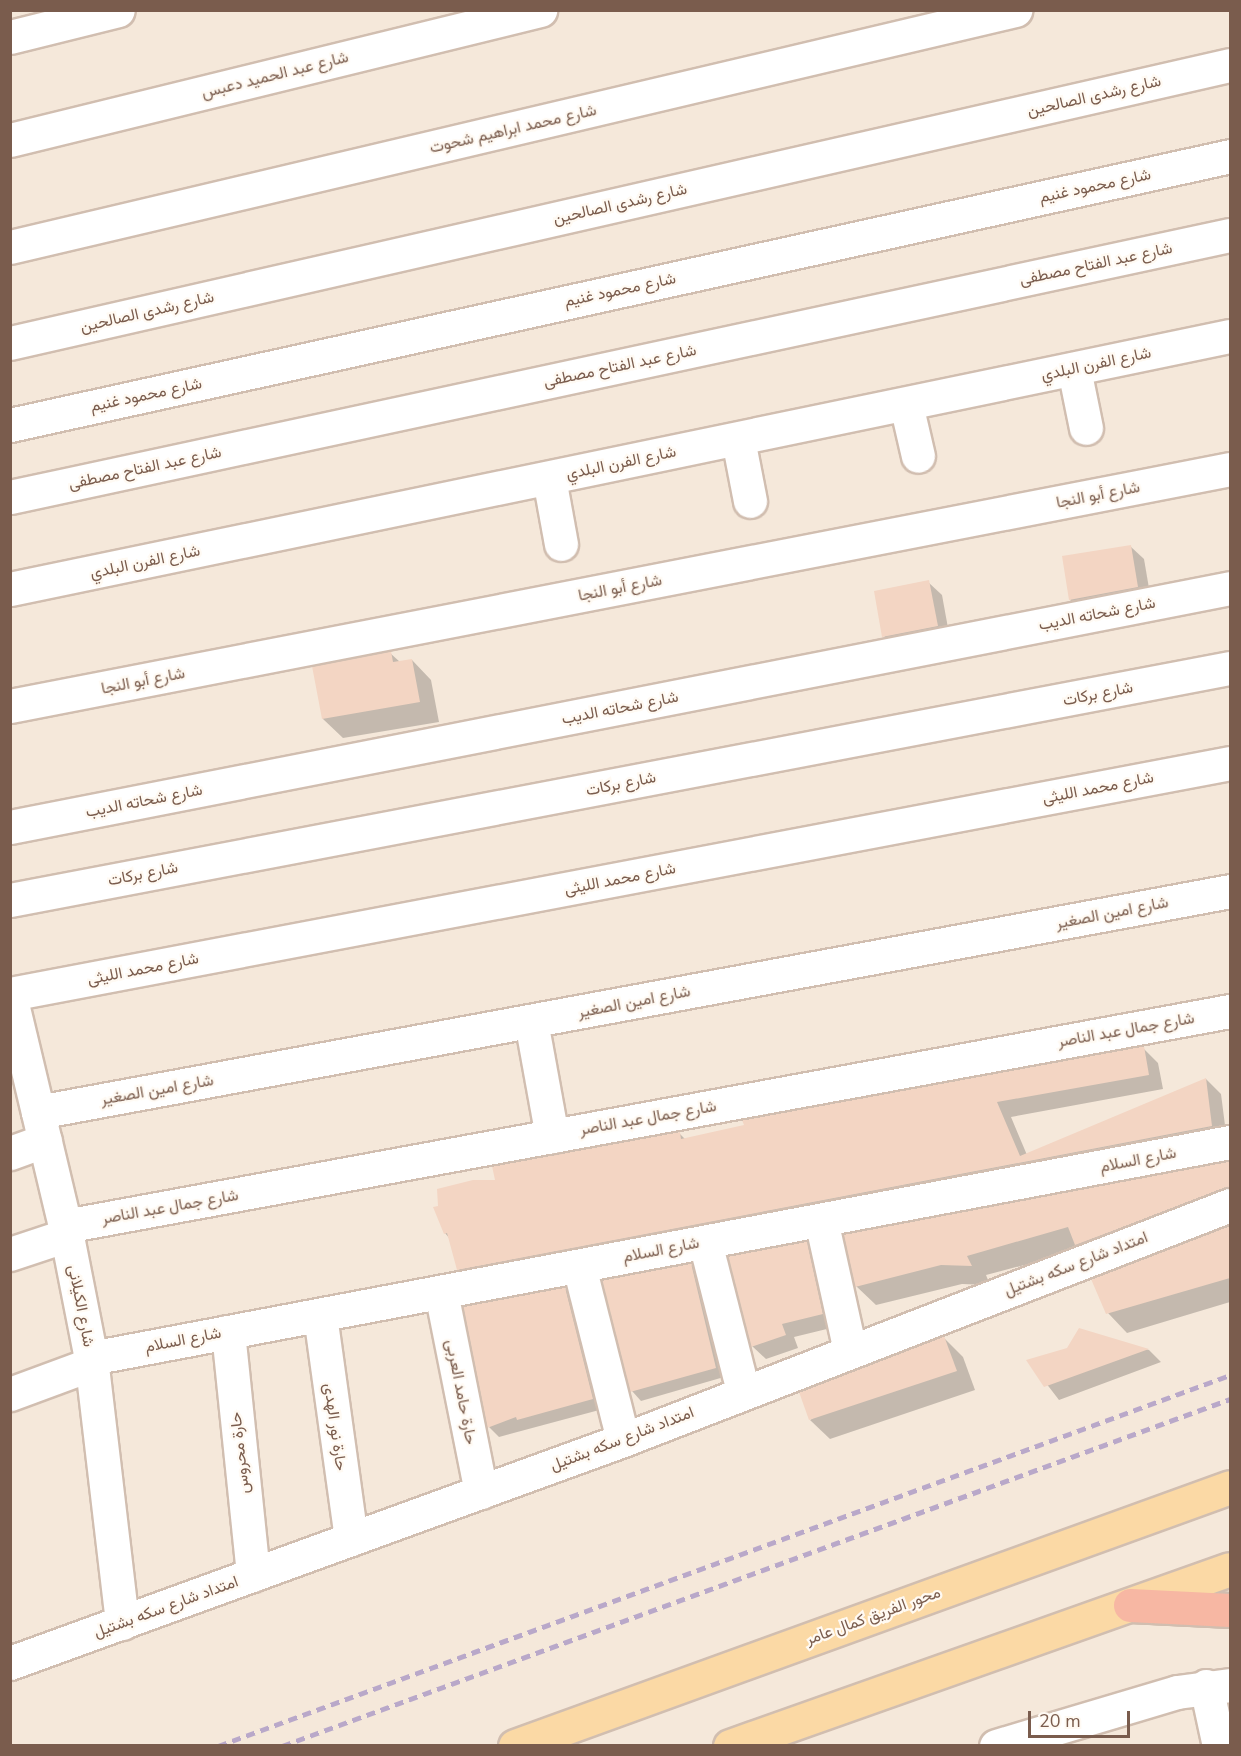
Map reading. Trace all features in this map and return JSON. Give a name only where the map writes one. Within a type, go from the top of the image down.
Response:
[{"type":"highway","points":[[1130,1605],[1230,1610]]},
{"type":"main road","name":"محور الفريق كمال عامر","points":[[515,1746],[1230,1487]]},
{"type":"main road","points":[[730,1746],[1230,1569]]},
{"type":"street","points":[[10,38],[118,10]]},
{"type":"street","name":"شارع عبد الحميد دعبس","points":[[10,140],[540,10]]},
{"type":"street","name":"شارع محمد ابراهيم شحوت","points":[[10,247],[1015,10]]},
{"type":"street","name":"شارع رشدى الصالحين","points":[[10,343],[1230,65]]},
{"type":"street","name":"شارع محمود غنيم","points":[[10,425],[1230,156]]},
{"type":"street","name":"شارع عبد الفتاح مصطفى","points":[[10,497],[1230,235]]},
{"type":"street","name":"شارع الفرن البلدي","points":[[10,589],[1230,336]]},
{"type":"street","points":[[1074,369],[1086,428]]},
{"type":"street","points":[[906,404],[918,456]]},
{"type":"street","points":[[738,439],[750,501]]},
{"type":"street","name":"شارع أبو النجا","points":[[10,706],[1230,470]]},
{"type":"street","points":[[549,478],[561,544]]},
{"type":"street","name":"شارع شحاته الديب","points":[[10,827],[1230,588]]},
{"type":"street","name":"شارع بركات","points":[[10,900],[1230,668]]},
{"type":"street","name":"شارع محمد الليثى","points":[[10,994],[1230,763]]},
{"type":"street","name":"شارع امين الصغير","points":[[10,1153],[42,1126],[531,1021],[1230,891]]},
{"type":"street","name":"شارع الكيلانى","points":[[10,994],[66,1230],[91,1361],[122,1623]]},
{"type":"street","name":"شارع جمال عبد الناصر","points":[[10,1254],[66,1230],[552,1136],[1230,1011]]},
{"type":"street","points":[[531,1021],[552,1136]]},
{"type":"street","name":"شارع السلام","points":[[10,1394],[91,1361],[228,1332],[1230,1142]]},
{"type":"street","name":"امتداد شارع سكه بشتيل","points":[[10,1663],[623,1440],[1230,1205]]},
{"type":"street","points":[[821,1220],[850,1351]]},
{"type":"street","points":[[705,1242],[743,1392]]},
{"type":"street","points":[[579,1266],[623,1440]]},
{"type":"street","name":"حارة حامد العربى","points":[[441,1292],[480,1492]]},
{"type":"street","name":"حارة نور الهدى","points":[[320,1315],[351,1539]]},
{"type":"street","name":"حارة محروس","points":[[228,1332],[253,1575]]},
{"type":"street","points":[[996,1746],[1218,1685],[1220,1746]]},
{"type":"shaded area","points":[[11,11],[1230,11],[1230,1745],[11,1746]]},
{"type":"building","points":[[1131,545],[1138,587],[1069,600],[1062,556]]},
{"type":"building","points":[[929,580],[938,626],[882,637],[874,591]]},
{"type":"building","points":[[391,651],[393,662],[412,659],[420,702],[322,719],[312,666]]},
{"type":"building","points":[[1144,1046],[1149,1075],[997,1102],[1020,1156],[1206,1078],[1212,1126],[457,1270],[447,1233],[444,1234],[433,1207],[438,1206],[437,1189],[473,1180],[495,1180],[492,1166],[680,1132],[681,1139],[744,1125],[742,1120]]},
{"type":"building","points":[[1230,1161],[1230,1187],[1075,1245],[1068,1227],[967,1256],[972,1266],[941,1265],[855,1287],[843,1234]]},
{"type":"building","points":[[1230,1225],[1230,1278],[1106,1314],[1091,1279]]},
{"type":"building","points":[[807,1241],[823,1314],[782,1324],[786,1335],[751,1347],[728,1256]]},
{"type":"building","points":[[691,1263],[716,1368],[630,1392],[602,1280]]},
{"type":"building","points":[[565,1287],[593,1399],[517,1420],[516,1417],[487,1428],[463,1307]]},
{"type":"building","points":[[1079,1328],[1149,1349],[1044,1387],[1026,1360],[1067,1348]]},
{"type":"building","points":[[944,1336],[957,1371],[809,1420],[799,1392]]},
{"type":"railway","points":[[218,1746],[1230,1375]]},
{"type":"railway","points":[[282,1746],[1230,1399]]}]
